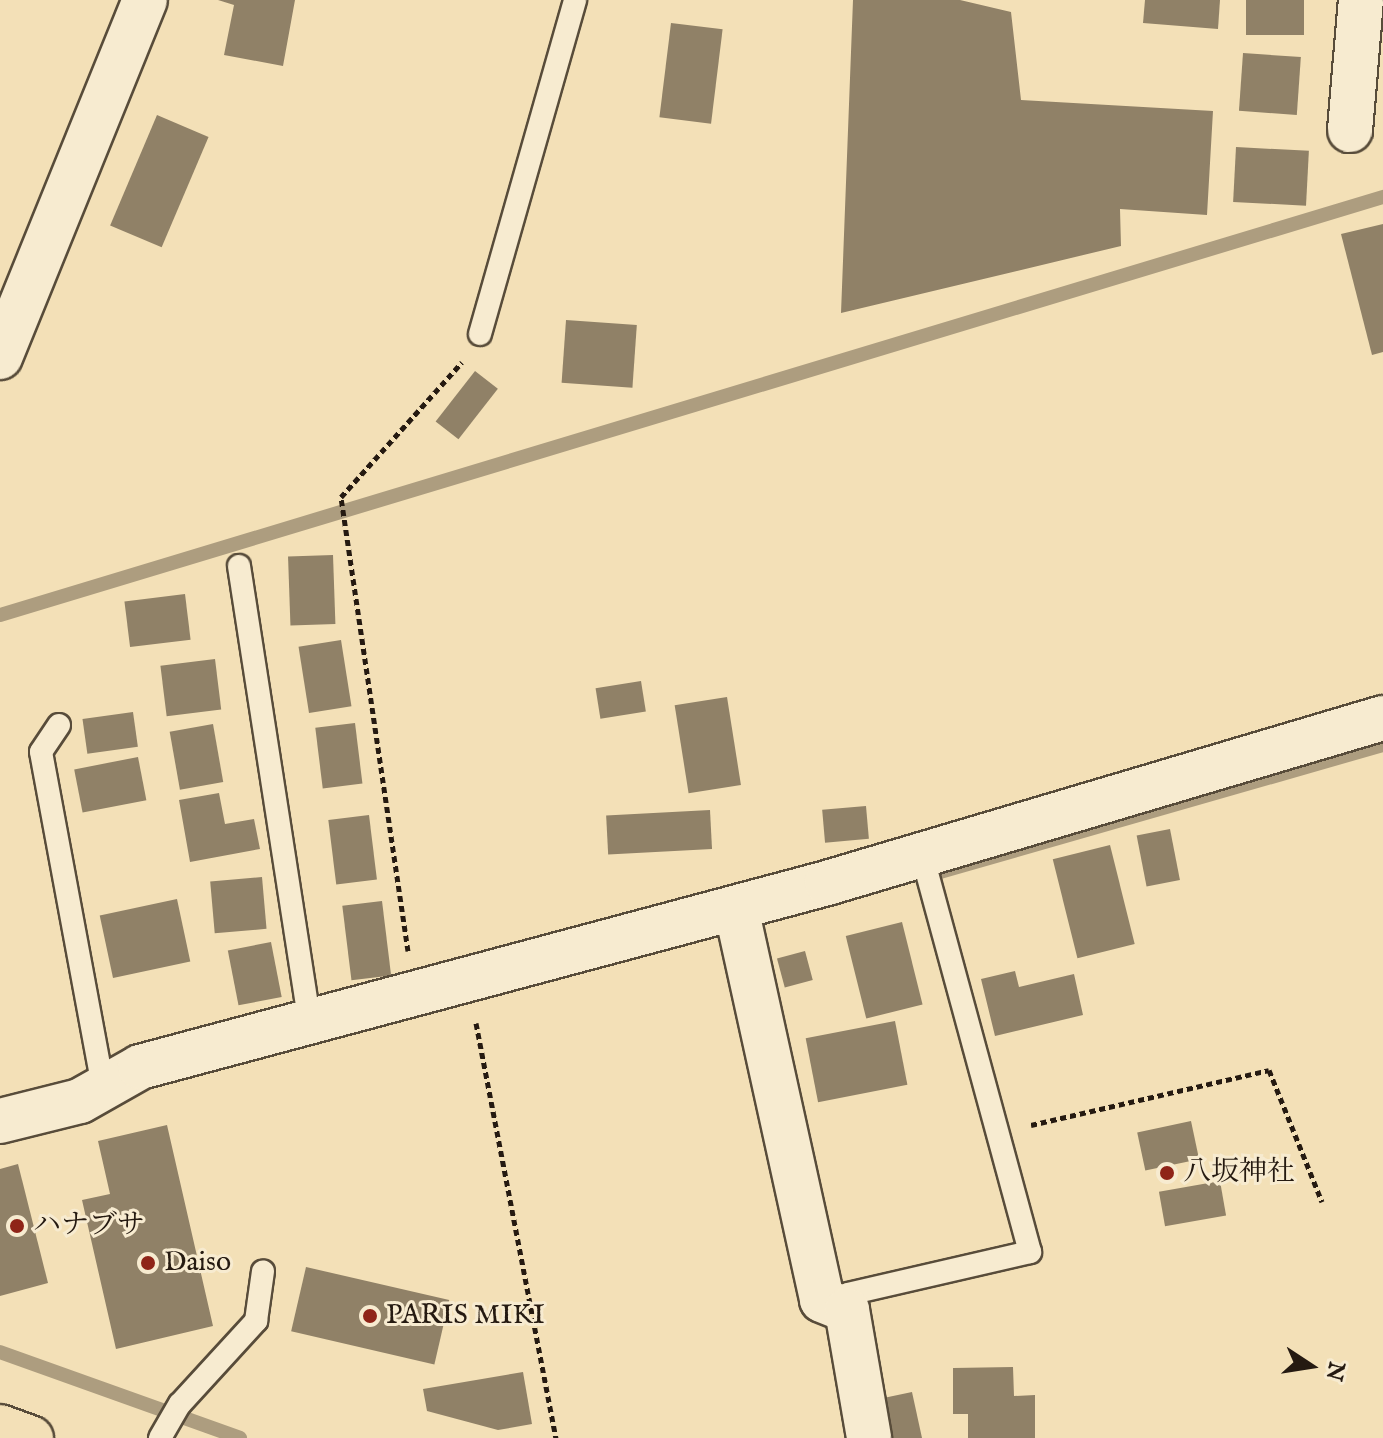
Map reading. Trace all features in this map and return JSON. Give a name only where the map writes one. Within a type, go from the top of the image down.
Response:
[{"type":"highway","points":[[0,1427],[31,1438]]},
{"type":"street","points":[[0,357],[145,0]]},
{"type":"street","points":[[1350,130],[1361,0]]},
{"type":"street","points":[[0,1121],[80,1101],[140,1067],[736,908],[1383,718]]},
{"type":"street","points":[[736,908],[822,1300],[847,1310],[869,1438]]},
{"type":"lane","points":[[480,334],[575,0]]},
{"type":"lane","points":[[239,566],[310,1024]]},
{"type":"lane","points":[[59,725],[41,752],[103,1086]]},
{"type":"lane","points":[[847,1310],[848,1294],[1030,1252],[922,855]]},
{"type":"lane","points":[[170,1420],[256,1321],[263,1271]]},
{"type":"path","points":[[415,996],[341,497],[450,381],[480,334]]},
{"type":"path","points":[[469,980],[556,1438]]},
{"type":"path","points":[[997,1133],[1269,1070],[1322,1202]]},
{"type":"building","points":[[218,0],[295,0],[283,66],[224,55],[234,5]]},
{"type":"building","points":[[853,0],[960,0],[1011,12],[1021,100],[1213,111],[1207,215],[1120,209],[1121,246],[841,313]]},
{"type":"building","points":[[1145,0],[1220,0],[1218,29],[1143,23]]},
{"type":"building","points":[[1246,0],[1304,0],[1304,35],[1246,35]]},
{"type":"building","points":[[671,23],[723,29],[711,124],[659,117]]},
{"type":"building","points":[[1243,53],[1301,57],[1297,115],[1239,111]]},
{"type":"building","points":[[157,115],[209,137],[162,247],[110,225]]},
{"type":"building","points":[[1236,147],[1309,151],[1306,206],[1233,202]]},
{"type":"building","points":[[1383,224],[1383,352],[1372,355],[1341,234]]},
{"type":"building","points":[[566,320],[637,325],[632,388],[562,383]]},
{"type":"building","points":[[475,371],[498,389],[458,439],[436,421]]},
{"type":"building","points":[[333,555],[335,624],[290,626],[288,557]]},
{"type":"building","points":[[185,594],[191,640],[130,647],[124,601]]},
{"type":"building","points":[[341,640],[351,706],[309,713],[299,647]]},
{"type":"building","points":[[215,659],[221,710],[167,716],[160,666]]},
{"type":"building","points":[[641,681],[646,712],[600,719],[596,688]]},
{"type":"building","points":[[727,697],[741,785],[689,793],[675,705]]},
{"type":"building","points":[[133,712],[138,747],[87,754],[82,719]]},
{"type":"building","points":[[355,723],[362,784],[323,788],[315,728]]},
{"type":"building","points":[[213,724],[223,782],[180,790],[170,732]]},
{"type":"building","points":[[138,757],[146,800],[83,813],[74,769]]},
{"type":"building","points":[[219,793],[225,824],[254,819],[260,849],[190,862],[179,800]]},
{"type":"building","points":[[866,806],[869,839],[825,843],[822,810]]},
{"type":"building","points":[[710,810],[712,849],[608,854],[606,815]]},
{"type":"building","points":[[369,815],[377,880],[336,885],[328,820]]},
{"type":"building","points":[[1170,829],[1180,880],[1147,887],[1137,835]]},
{"type":"building","points":[[1110,845],[1135,944],[1077,958],[1053,859]]},
{"type":"building","points":[[262,877],[267,929],[215,933],[210,882]]},
{"type":"building","points":[[177,899],[190,962],[113,978],[100,915]]},
{"type":"building","points":[[382,901],[391,975],[351,980],[342,906]]},
{"type":"building","points":[[902,922],[923,1004],[866,1019],[846,936]]},
{"type":"building","points":[[271,942],[282,997],[238,1005],[228,950]]},
{"type":"building","points":[[805,951],[813,980],[785,987],[777,959]]},
{"type":"building","points":[[1015,971],[1019,987],[1074,974],[1083,1015],[995,1036],[981,979]]},
{"type":"building","points":[[895,1021],[907,1085],[818,1102],[806,1038]]},
{"type":"building","points":[[1191,1121],[1199,1159],[1145,1171],[1137,1132]]},
{"type":"building","name":"Daiso","points":[[167,1125],[213,1326],[116,1349],[82,1200],[110,1194],[98,1141]]},
{"type":"building","name":"ハナブサ","points":[[18,1164],[48,1283],[0,1296],[0,1169]]},
{"type":"building","points":[[1220,1181],[1226,1215],[1165,1226],[1159,1192]]},
{"type":"building","name":"PARIS MIKI","points":[[306,1267],[449,1300],[434,1364],[291,1331]]},
{"type":"building","points":[[1013,1367],[1014,1396],[1035,1395],[1035,1438],[968,1438],[968,1414],[953,1414],[953,1368]]},
{"type":"building","points":[[523,1372],[532,1424],[498,1430],[427,1411],[423,1389]]},
{"type":"building","points":[[912,1392],[922,1438],[882,1438],[874,1400]]},
{"type":"waterway","points":[[0,615],[1383,197]]},
{"type":"waterway","points":[[926,876],[1383,745]]},
{"type":"waterway","points":[[0,1352],[240,1438]]},
{"type":"place","name":"八坂神社","points":[[1167,1173]]},
{"type":"place","name":"ハナブサ","points":[[17,1226]]},
{"type":"place","name":"Daiso","points":[[148,1263]]},
{"type":"place","name":"PARIS MIKI","points":[[370,1316]]}]
